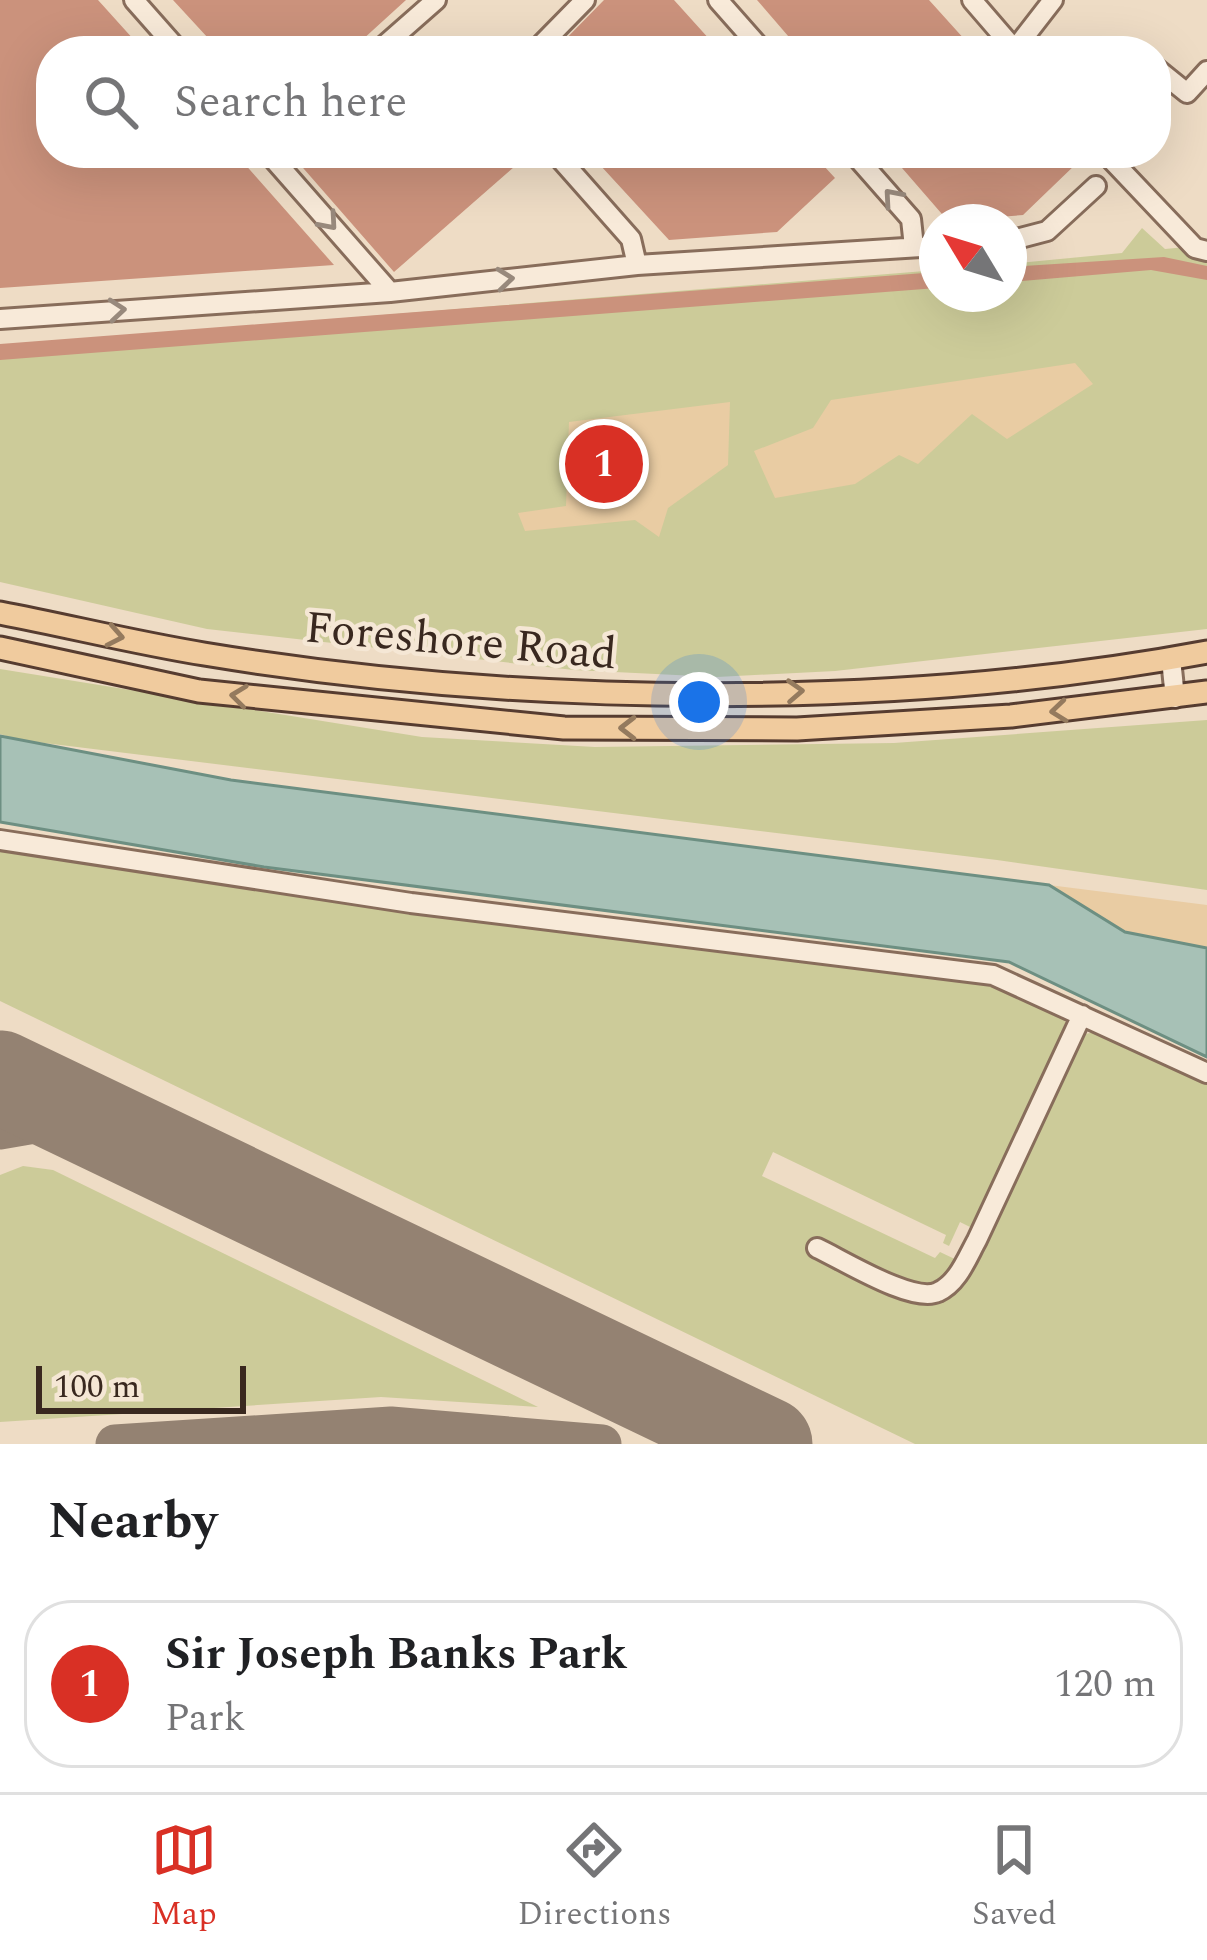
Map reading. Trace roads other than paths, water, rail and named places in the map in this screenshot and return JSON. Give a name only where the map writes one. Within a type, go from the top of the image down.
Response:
[{"type":"main road","name":"Foreshore Road","points":[[0,613],[205,654],[381,677],[566,691],[794,692],[1006,679],[1207,652]]},
{"type":"main road","name":"Foreshore Road","points":[[0,648],[199,691],[565,728],[797,729],[1011,716],[1207,692]]},
{"type":"street","points":[[135,0],[166,36]]},
{"type":"street","points":[[395,36],[436,0]]},
{"type":"street","points":[[550,36],[585,0]]},
{"type":"street","points":[[718,0],[750,36]]},
{"type":"street","points":[[972,0],[1004,36]]},
{"type":"street","points":[[1026,36],[1053,0]]},
{"type":"street","points":[[1171,80],[1187,93],[1207,71]]},
{"type":"street","points":[[281,168],[390,292]]},
{"type":"street","points":[[568,168],[631,239],[637,265]]},
{"type":"street","points":[[866,168],[911,218],[914,247]]},
{"type":"street","points":[[1120,168],[1201,249]]},
{"type":"street","points":[[1027,238],[1037,237],[1096,186]]},
{"type":"street","points":[[0,319],[390,292],[637,265],[919,247]]},
{"type":"street","points":[[1171,659],[1175,698]]},
{"type":"street","points":[[0,840],[410,903],[993,975],[1207,1073]]},
{"type":"street","points":[[817,1248],[918,1296],[939,1292],[959,1274],[977,1240],[1082,1015]]},
{"type":"place","name":"Sir Joseph Banks Park","points":[[604,464]]}]
